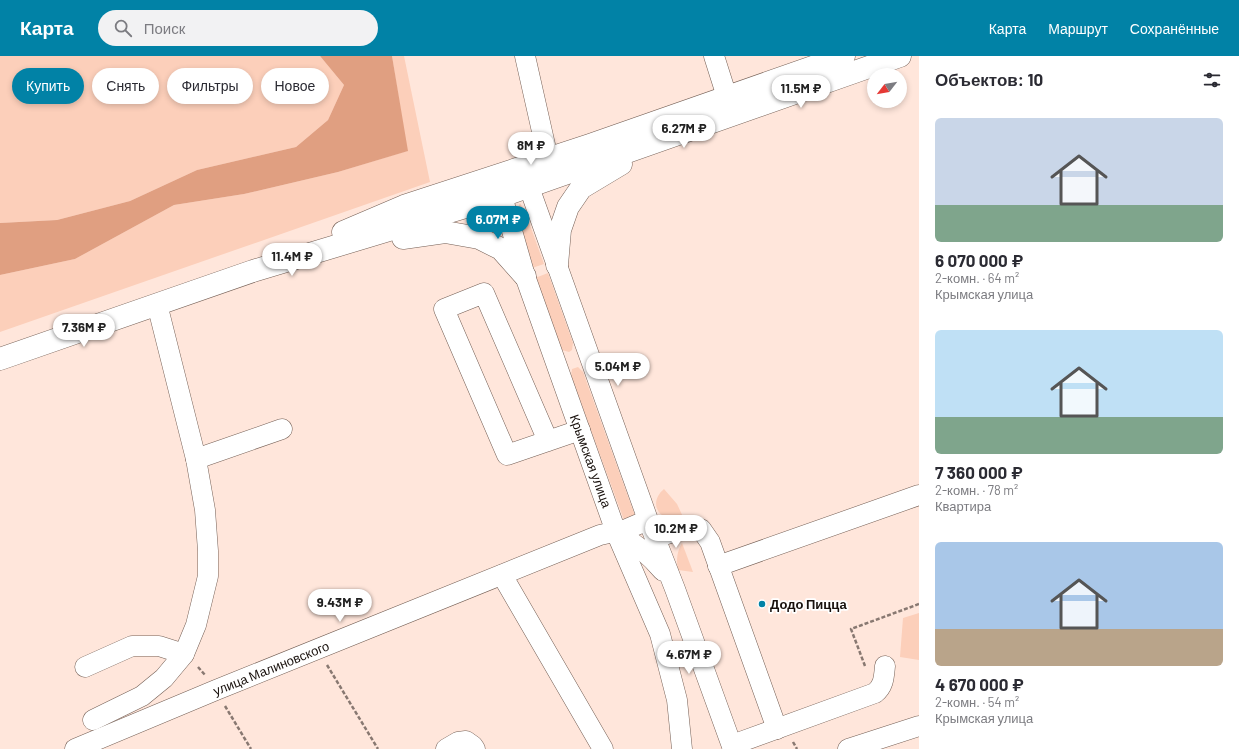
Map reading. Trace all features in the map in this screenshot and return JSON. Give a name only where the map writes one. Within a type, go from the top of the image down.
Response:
[{"type":"main road","points":[[253,271],[404,206],[626,132],[844,56]]},
{"type":"main road","points":[[0,359],[253,271],[529,187],[900,56]]},
{"type":"main road","points":[[557,265],[560,230],[568,207],[581,188],[666,138]]},
{"type":"main road","points":[[510,171],[529,187]]},
{"type":"main road","points":[[502,196],[510,171]]},
{"type":"main road","points":[[320,251],[445,232],[479,238],[501,249],[525,276]]},
{"type":"street","points":[[525,56],[548,158]]},
{"type":"street","points":[[714,56],[727,96]]},
{"type":"street","points":[[529,187],[651,529],[675,589],[733,747],[875,693],[880,689],[884,680],[885,666]]},
{"type":"street","name":"Крымская улица","points":[[502,196],[525,276],[616,532],[660,634],[677,700],[682,749]]},
{"type":"street","points":[[548,441],[484,293],[444,309],[507,455],[548,441],[580,430]]},
{"type":"street","points":[[100,736],[142,696],[164,678],[184,654],[196,625],[208,576],[205,510],[196,459],[157,304]]},
{"type":"street","points":[[557,364],[588,353]]},
{"type":"street","points":[[196,459],[282,429]]},
{"type":"street","points":[[718,566],[919,495]]},
{"type":"street","name":"улица Малиновского","points":[[75,749],[100,736],[600,535],[627,529],[691,526],[701,529],[710,542],[777,729]]},
{"type":"street","points":[[616,532],[634,542],[650,556],[664,571],[675,589]]},
{"type":"street","points":[[502,575],[598,747]]},
{"type":"street","points":[[85,667],[132,646],[159,646],[184,654]]},
{"type":"street","points":[[848,749],[919,726]]},
{"type":"street","points":[[446,749],[458,742],[466,741],[475,749]]},
{"type":"path","points":[[875,693],[851,629],[919,604]]},
{"type":"path","points":[[324,661],[378,749]]},
{"type":"path","points":[[223,703],[251,749]]},
{"type":"shaded area","points":[[0,56],[320,56],[344,85],[328,120],[296,147],[197,170],[130,201],[57,220],[0,223]]},
{"type":"shaded area","points":[[320,56],[392,56],[408,151],[338,172],[244,194],[174,205],[75,259],[0,275],[0,223],[57,220],[130,201],[197,170],[296,147],[328,120],[344,85]]},
{"type":"shaded area","points":[[392,56],[404,56],[430,182],[0,332],[0,275],[75,259],[174,205],[244,194],[338,172],[407,151]]},
{"type":"shaded area","points":[[520,203],[526,214],[544,264],[532,268],[516,213]]},
{"type":"shaded area","points":[[548,273],[573,343],[572,350],[569,352],[562,350],[560,347],[535,278]]},
{"type":"shaded area","points":[[578,367],[583,372],[634,513],[634,516],[624,520],[571,376],[572,369]]},
{"type":"shaded area","points":[[664,489],[677,504],[684,519],[671,520],[662,515],[657,509],[656,501]]},
{"type":"shaded area","points":[[682,543],[693,572],[678,570],[677,556]]},
{"type":"shaded area","points":[[919,613],[919,660],[900,657],[903,618]]},
{"type":"place","name":"Додо Пицца","points":[[762,604]]}]
